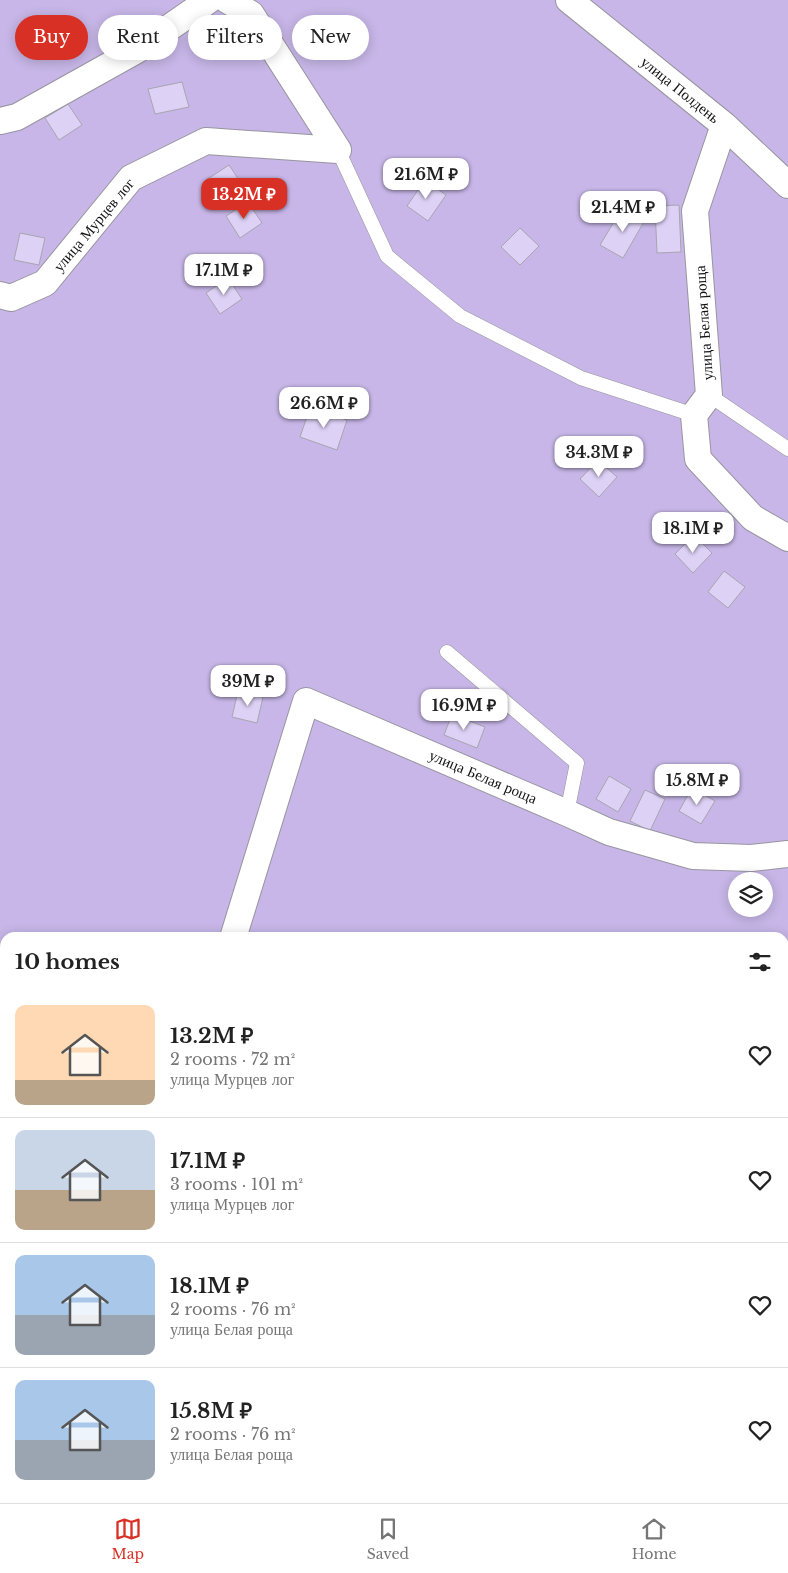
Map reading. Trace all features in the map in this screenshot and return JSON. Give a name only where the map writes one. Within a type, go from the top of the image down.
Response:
[{"type":"street","points":[[0,121],[17,117],[137,50],[209,0]]},
{"type":"street","points":[[227,0],[251,14],[338,150]]},
{"type":"street","name":"улица Полдень","points":[[569,0],[724,125],[788,185]]},
{"type":"street","name":"улица Белая роща","points":[[724,125],[695,211],[702,405],[698,459],[753,518],[788,538]]},
{"type":"street","name":"улица Мурцев лог","points":[[0,295],[11,298],[45,283],[131,178],[206,141],[338,150]]},
{"type":"street","name":"улица Белая роща","points":[[235,932],[306,701],[609,832],[693,856],[751,858],[788,854]]},
{"type":"lane","points":[[338,150],[387,256],[460,316],[581,378],[702,405],[788,449]]},
{"type":"lane","points":[[447,652],[577,763],[567,813]]},
{"type":"shaded area","points":[[0,0],[788,0],[788,932],[0,932]]},
{"type":"building","points":[[182,82],[189,107],[155,114],[148,89]]},
{"type":"building","points":[[68,104],[82,125],[59,140],[45,118]]},
{"type":"building","points":[[229,165],[243,186],[220,201],[206,180]]},
{"type":"building","points":[[425,180],[446,195],[428,221],[407,206]]},
{"type":"building","points":[[248,202],[262,223],[240,238],[226,216]]},
{"type":"building","points":[[679,205],[681,252],[657,253],[655,206]]},
{"type":"building","points":[[623,207],[645,220],[623,258],[600,245]]},
{"type":"building","points":[[520,228],[539,246],[520,265],[501,247]]},
{"type":"building","points":[[20,233],[45,238],[39,265],[14,260]]},
{"type":"building","points":[[228,278],[242,299],[220,314],[206,293]]},
{"type":"building","points":[[310,408],[347,420],[337,450],[300,437]]},
{"type":"building","points":[[598,460],[617,477],[599,497],[580,479]]},
{"type":"building","points":[[694,535],[712,553],[693,573],[675,554]]},
{"type":"building","points":[[724,571],[745,587],[728,608],[708,592]]},
{"type":"building","points":[[238,691],[263,697],[257,723],[232,717]]},
{"type":"building","points":[[452,714],[485,727],[477,748],[444,735]]},
{"type":"building","points":[[609,776],[631,789],[618,812],[596,799]]},
{"type":"building","points":[[692,788],[715,801],[701,824],[679,811]]},
{"type":"building","points":[[645,790],[665,799],[650,831],[630,821]]}]
